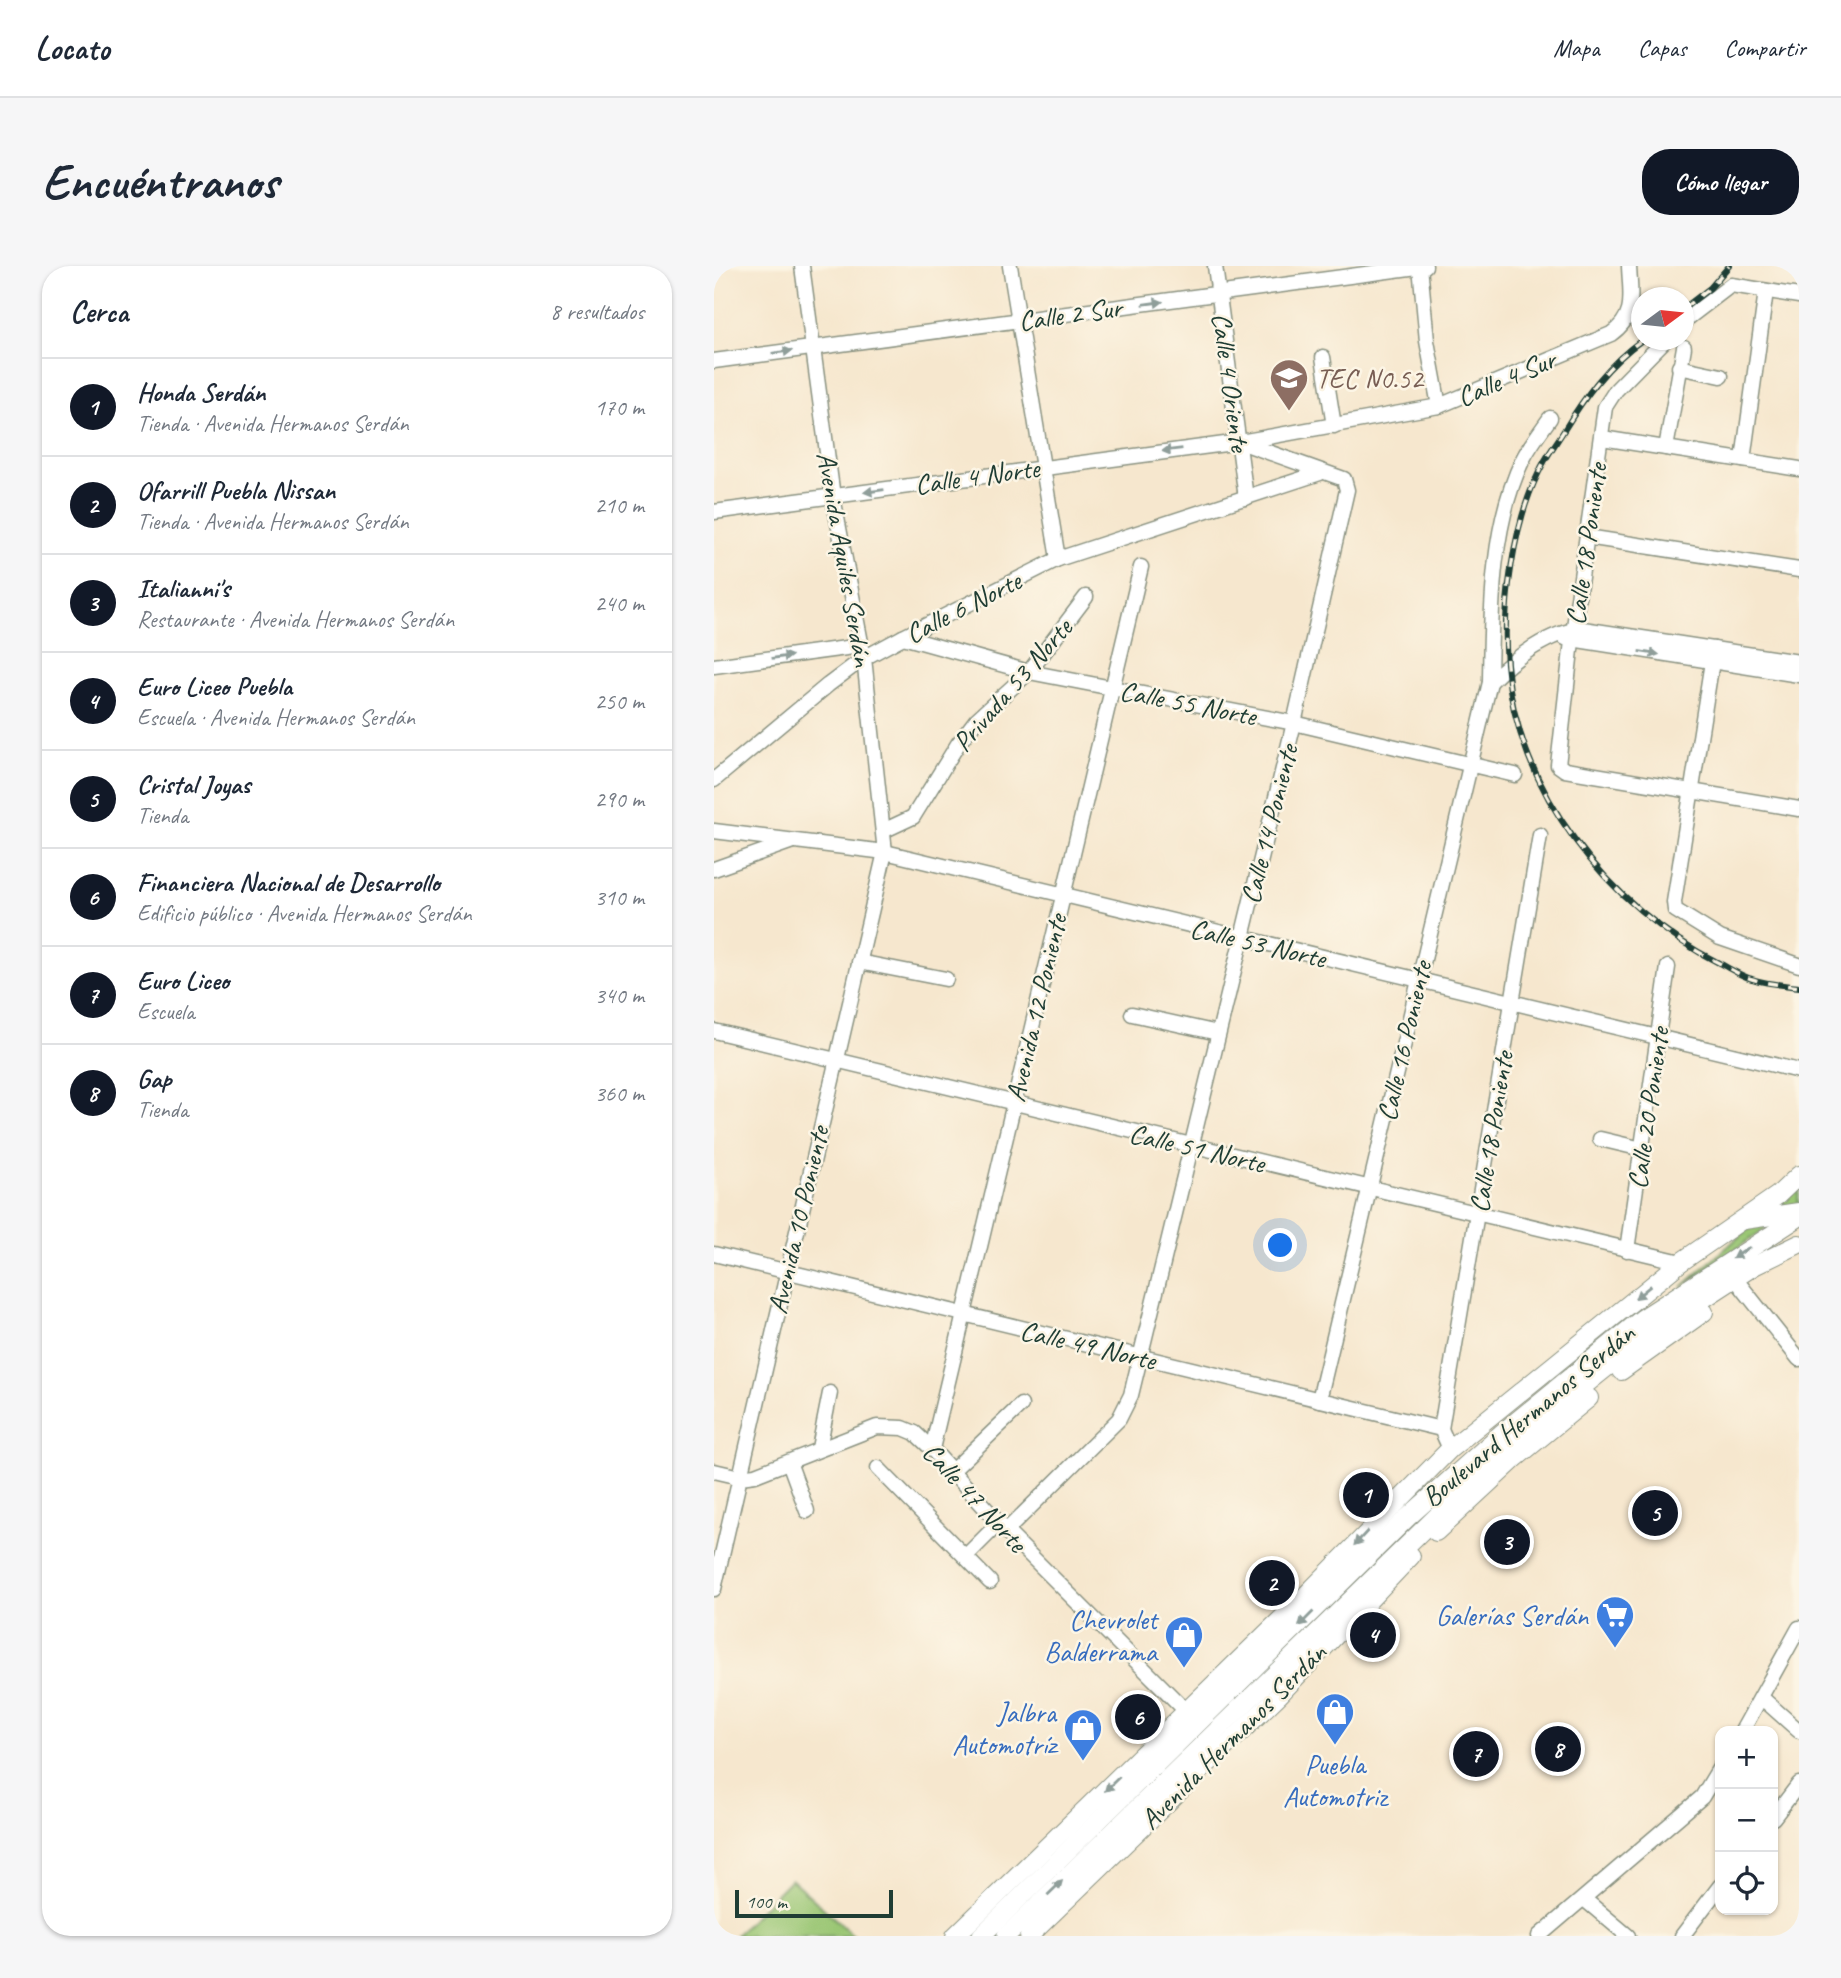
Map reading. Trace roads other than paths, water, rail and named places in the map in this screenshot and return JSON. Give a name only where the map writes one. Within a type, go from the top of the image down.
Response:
[{"type":"main road","name":"Avenida Hermanos Serdán","points":[[955,1936],[1186,1711],[1339,1574],[1382,1516],[1450,1449],[1681,1262],[1778,1195],[1799,1175]]},
{"type":"main road","points":[[1738,1221],[1799,1214]]},
{"type":"main road","name":"Boulevard Hermanos Serdán","points":[[1006,1936],[1200,1747],[1339,1574],[1395,1530],[1543,1400],[1643,1318],[1799,1214]]},
{"type":"main road","name":"Boulevard Hermanos Serdán","points":[[1617,1367],[1646,1336],[1799,1244]]},
{"type":"main road","name":"Avenida Hermanos Serdán","points":[[1029,1936],[1200,1747],[1279,1695],[1422,1544],[1617,1367],[1741,1286],[1757,1271],[1799,1252]]},
{"type":"main road","points":[[1479,1424],[1543,1400]]},
{"type":"main road","points":[[1382,1516],[1395,1530]]},
{"type":"main road","points":[[1141,1756],[1200,1747]]},
{"type":"main road","name":"Boulevard Hermanos Serdán","points":[[981,1936],[1170,1754],[1200,1747]]},
{"type":"main road","points":[[1141,1756],[1170,1754]]},
{"type":"main road","points":[[1028,1891],[1052,1842]]},
{"type":"main road","points":[[1022,1936],[1029,1914]]},
{"type":"street","name":"Avenida Aquiles Serdán","points":[[802,266],[833,497],[863,652],[871,748],[885,852]]},
{"type":"street","points":[[1010,266],[1058,559]]},
{"type":"street","name":"Calle 4 Oriente","points":[[1215,266],[1246,498]]},
{"type":"street","name":"Calle 2 Sur","points":[[714,361],[1422,266]]},
{"type":"street","points":[[1422,266],[1427,341],[1439,406]]},
{"type":"street","name":"Calle 4 Sur","points":[[1240,442],[1439,406],[1611,334],[1623,326],[1631,307],[1629,266]]},
{"type":"street","points":[[1694,313],[1726,287],[1799,296]]},
{"type":"street","points":[[1743,460],[1766,291]]},
{"type":"street","name":"Calle 18 Poniente","points":[[1655,350],[1609,398],[1605,407],[1557,761],[1561,769],[1693,790]]},
{"type":"street","points":[[1666,448],[1683,350]]},
{"type":"street","points":[[1323,359],[1334,426]]},
{"type":"street","points":[[1679,367],[1721,376]]},
{"type":"street","name":"Calle 16 Poniente","points":[[1320,1400],[1490,682],[1490,629],[1504,516],[1523,459],[1550,418]]},
{"type":"street","points":[[1602,438],[1799,469]]},
{"type":"street","name":"Calle 4 Norte","points":[[714,512],[1041,466],[1240,442]]},
{"type":"street","name":"Calle 14 Poniente","points":[[966,1556],[1002,1527],[1119,1419],[1131,1395],[1348,490],[1344,480],[1240,442]]},
{"type":"street","name":"Calle 6 Norte","points":[[714,779],[863,652],[903,638],[1058,559],[1320,473]]},
{"type":"street","points":[[1587,537],[1799,570]]},
{"type":"street","name":"Avenida 12 Poniente","points":[[932,1449],[1141,568]]},
{"type":"street","name":"Privada 53 Norte","points":[[883,831],[905,824],[914,817],[958,744],[977,719],[1029,672],[1086,597]]},
{"type":"street","points":[[1490,682],[1507,666],[1557,635],[1713,655],[1799,662]]},
{"type":"street","name":"Calle 55 Norte","points":[[903,638],[1029,672],[1294,723],[1515,775]]},
{"type":"street","points":[[714,666],[863,652]]},
{"type":"street","points":[[1713,655],[1799,676]]},
{"type":"street","points":[[1713,655],[1675,910],[1720,938],[1799,965]]},
{"type":"street","points":[[1693,790],[1799,809]]},
{"type":"street","name":"Calle 53 Norte","points":[[714,831],[885,852],[1062,897],[1799,1071]]},
{"type":"street","name":"Calle 18 Poniente","points":[[1441,1429],[1541,835]]},
{"type":"street","points":[[714,869],[798,840]]},
{"type":"street","name":"Avenida 10 Poniente","points":[[714,1588],[717,1558],[740,1477],[885,852]]},
{"type":"street","points":[[859,962],[946,979]]},
{"type":"street","name":"Calle 20 Poniente","points":[[1627,1250],[1668,967]]},
{"type":"street","points":[[1132,1014],[1218,1033]]},
{"type":"street","name":"Calle 51 Norte","points":[[714,1031],[1681,1262]]},
{"type":"street","points":[[1600,1139],[1642,1149]]},
{"type":"street","name":"Calle 49 Norte","points":[[714,1254],[1441,1429]]},
{"type":"street","points":[[1741,1286],[1799,1359]]},
{"type":"street","points":[[820,1448],[830,1393]]},
{"type":"street","points":[[953,1470],[1021,1405]]},
{"type":"street","name":"Calle 47 Norte","points":[[714,1471],[740,1477],[755,1475],[877,1427],[892,1426],[915,1433],[953,1470],[1002,1527],[1186,1711]]},
{"type":"street","points":[[1441,1429],[1450,1449]]},
{"type":"street","points":[[789,1462],[807,1511]]},
{"type":"street","points":[[878,1468],[990,1582]]},
{"type":"street","points":[[1745,1726],[1799,1628]]},
{"type":"street","points":[[1762,1698],[1799,1731]]},
{"type":"street","points":[[1539,1936],[1702,1797],[1715,1775]]},
{"type":"street","points":[[1778,1811],[1799,1784]]},
{"type":"street","points":[[1682,1936],[1715,1893]]},
{"type":"street","points":[[1584,1899],[1628,1936]]},
{"type":"railway","points":[[1694,300],[1710,288],[1729,266]]},
{"type":"railway","points":[[1631,348],[1608,370],[1571,419],[1541,467],[1522,516],[1511,566],[1506,617],[1507,664],[1514,711],[1528,756],[1549,799],[1575,840],[1606,877],[1641,911],[1679,940],[1739,974],[1770,983],[1799,987]]},
{"type":"place","name":"TEC N0.52","points":[[1289,412]]},
{"type":"place","name":"Honda Serdán","points":[[1366,1495]]},
{"type":"place","name":"Cristal Joyas","points":[[1655,1513]]},
{"type":"place","name":"Italianni's","points":[[1507,1542]]},
{"type":"place","name":"Ofarrill Puebla Nissan","points":[[1272,1583]]},
{"type":"place","name":"Euro Liceo Puebla","points":[[1373,1635]]},
{"type":"place","name":"Galerías Serdán","points":[[1615,1649]]},
{"type":"place","name":"Chevrolet Balderrama","points":[[1184,1669]]},
{"type":"place","name":"Financiera Nacional de Desarrollo","points":[[1138,1717]]},
{"type":"place","name":"Puebla Automotriz","points":[[1335,1746]]},
{"type":"place","name":"Gap","points":[[1558,1749]]},
{"type":"place","name":"Euro Liceo","points":[[1476,1754]]},
{"type":"place","name":"Jalbra Automotríz","points":[[1083,1762]]}]
